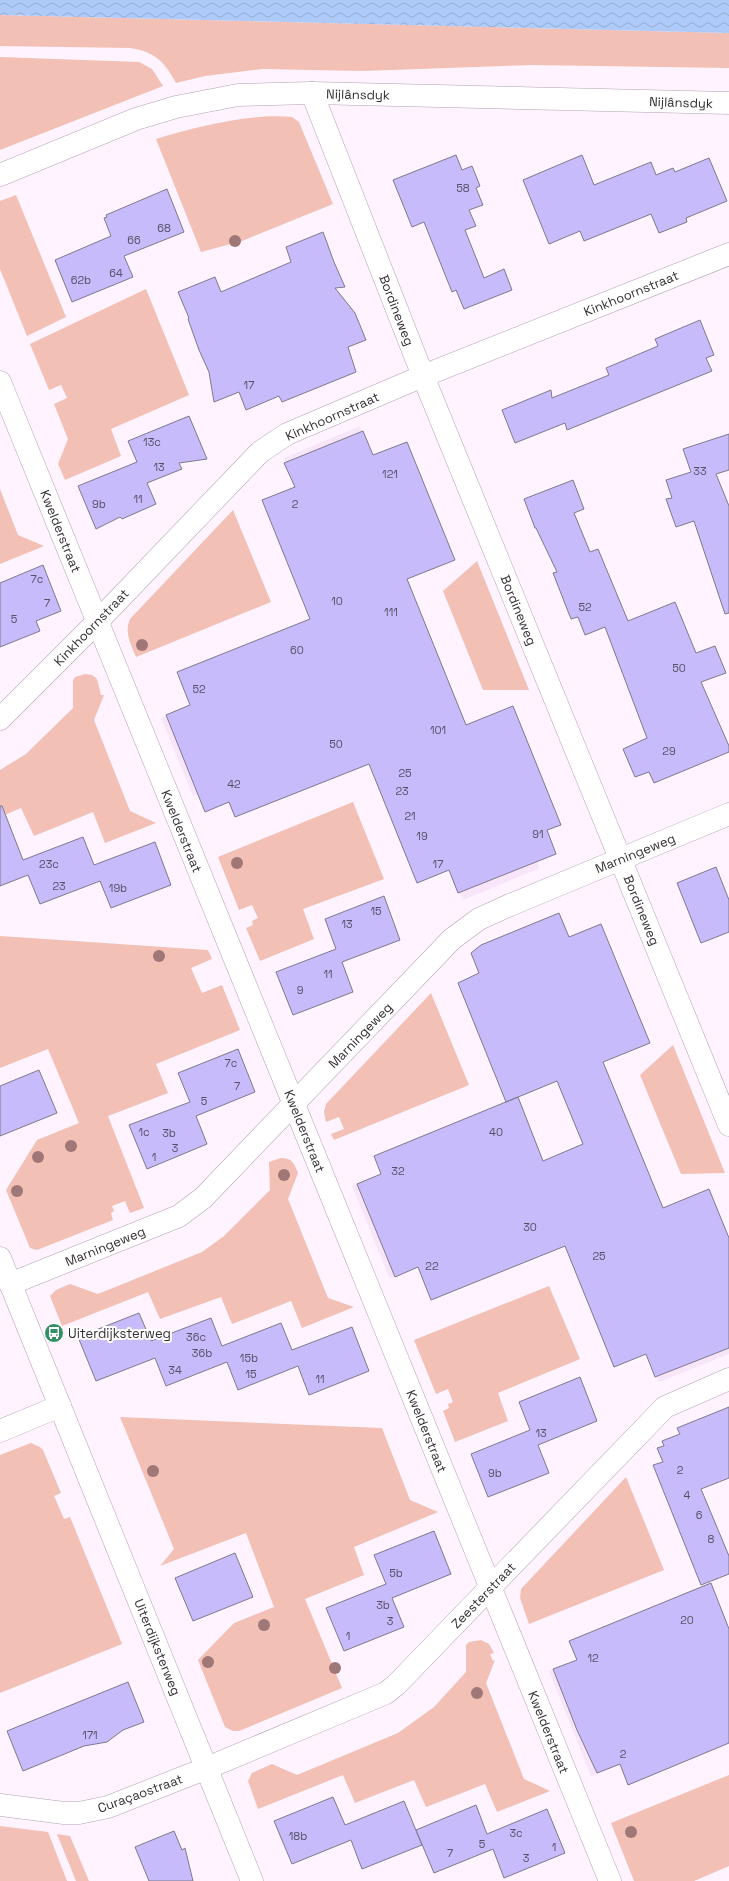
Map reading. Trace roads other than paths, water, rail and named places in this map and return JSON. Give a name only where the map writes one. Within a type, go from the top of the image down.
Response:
[{"type":"street","name":"Nijlânsdyk","points":[[0,175],[136,119],[176,107],[238,95],[312,93],[729,103]]},
{"type":"street","name":"Bordineweg","points":[[312,93],[423,376],[729,1125]]},
{"type":"street","name":"Kinkhoornstraat","points":[[0,719],[98,621],[260,452],[287,434],[423,376],[729,254]]},
{"type":"street","name":"Kwelderstraat","points":[[0,382],[610,1881]]},
{"type":"street","name":"Marningeweg","points":[[10,1284],[179,1216],[203,1198],[452,939],[479,919],[729,814]]},
{"type":"street","name":"Uiterdijksterweg","points":[[0,1258],[252,1881]]},
{"type":"street","name":"Zeesterstraat","points":[[207,1768],[386,1693],[396,1685],[665,1406],[729,1379]]},
{"type":"street","points":[[0,1431],[60,1406]]},
{"type":"street","name":"Curaçaostraat","points":[[0,1805],[64,1813],[79,1813],[108,1807],[207,1768]]},
{"type":"water","points":[[0,0],[729,0],[729,33],[0,15]]},
{"type":"place","name":"Uiterdijksterweg","points":[[54,1333]]}]
